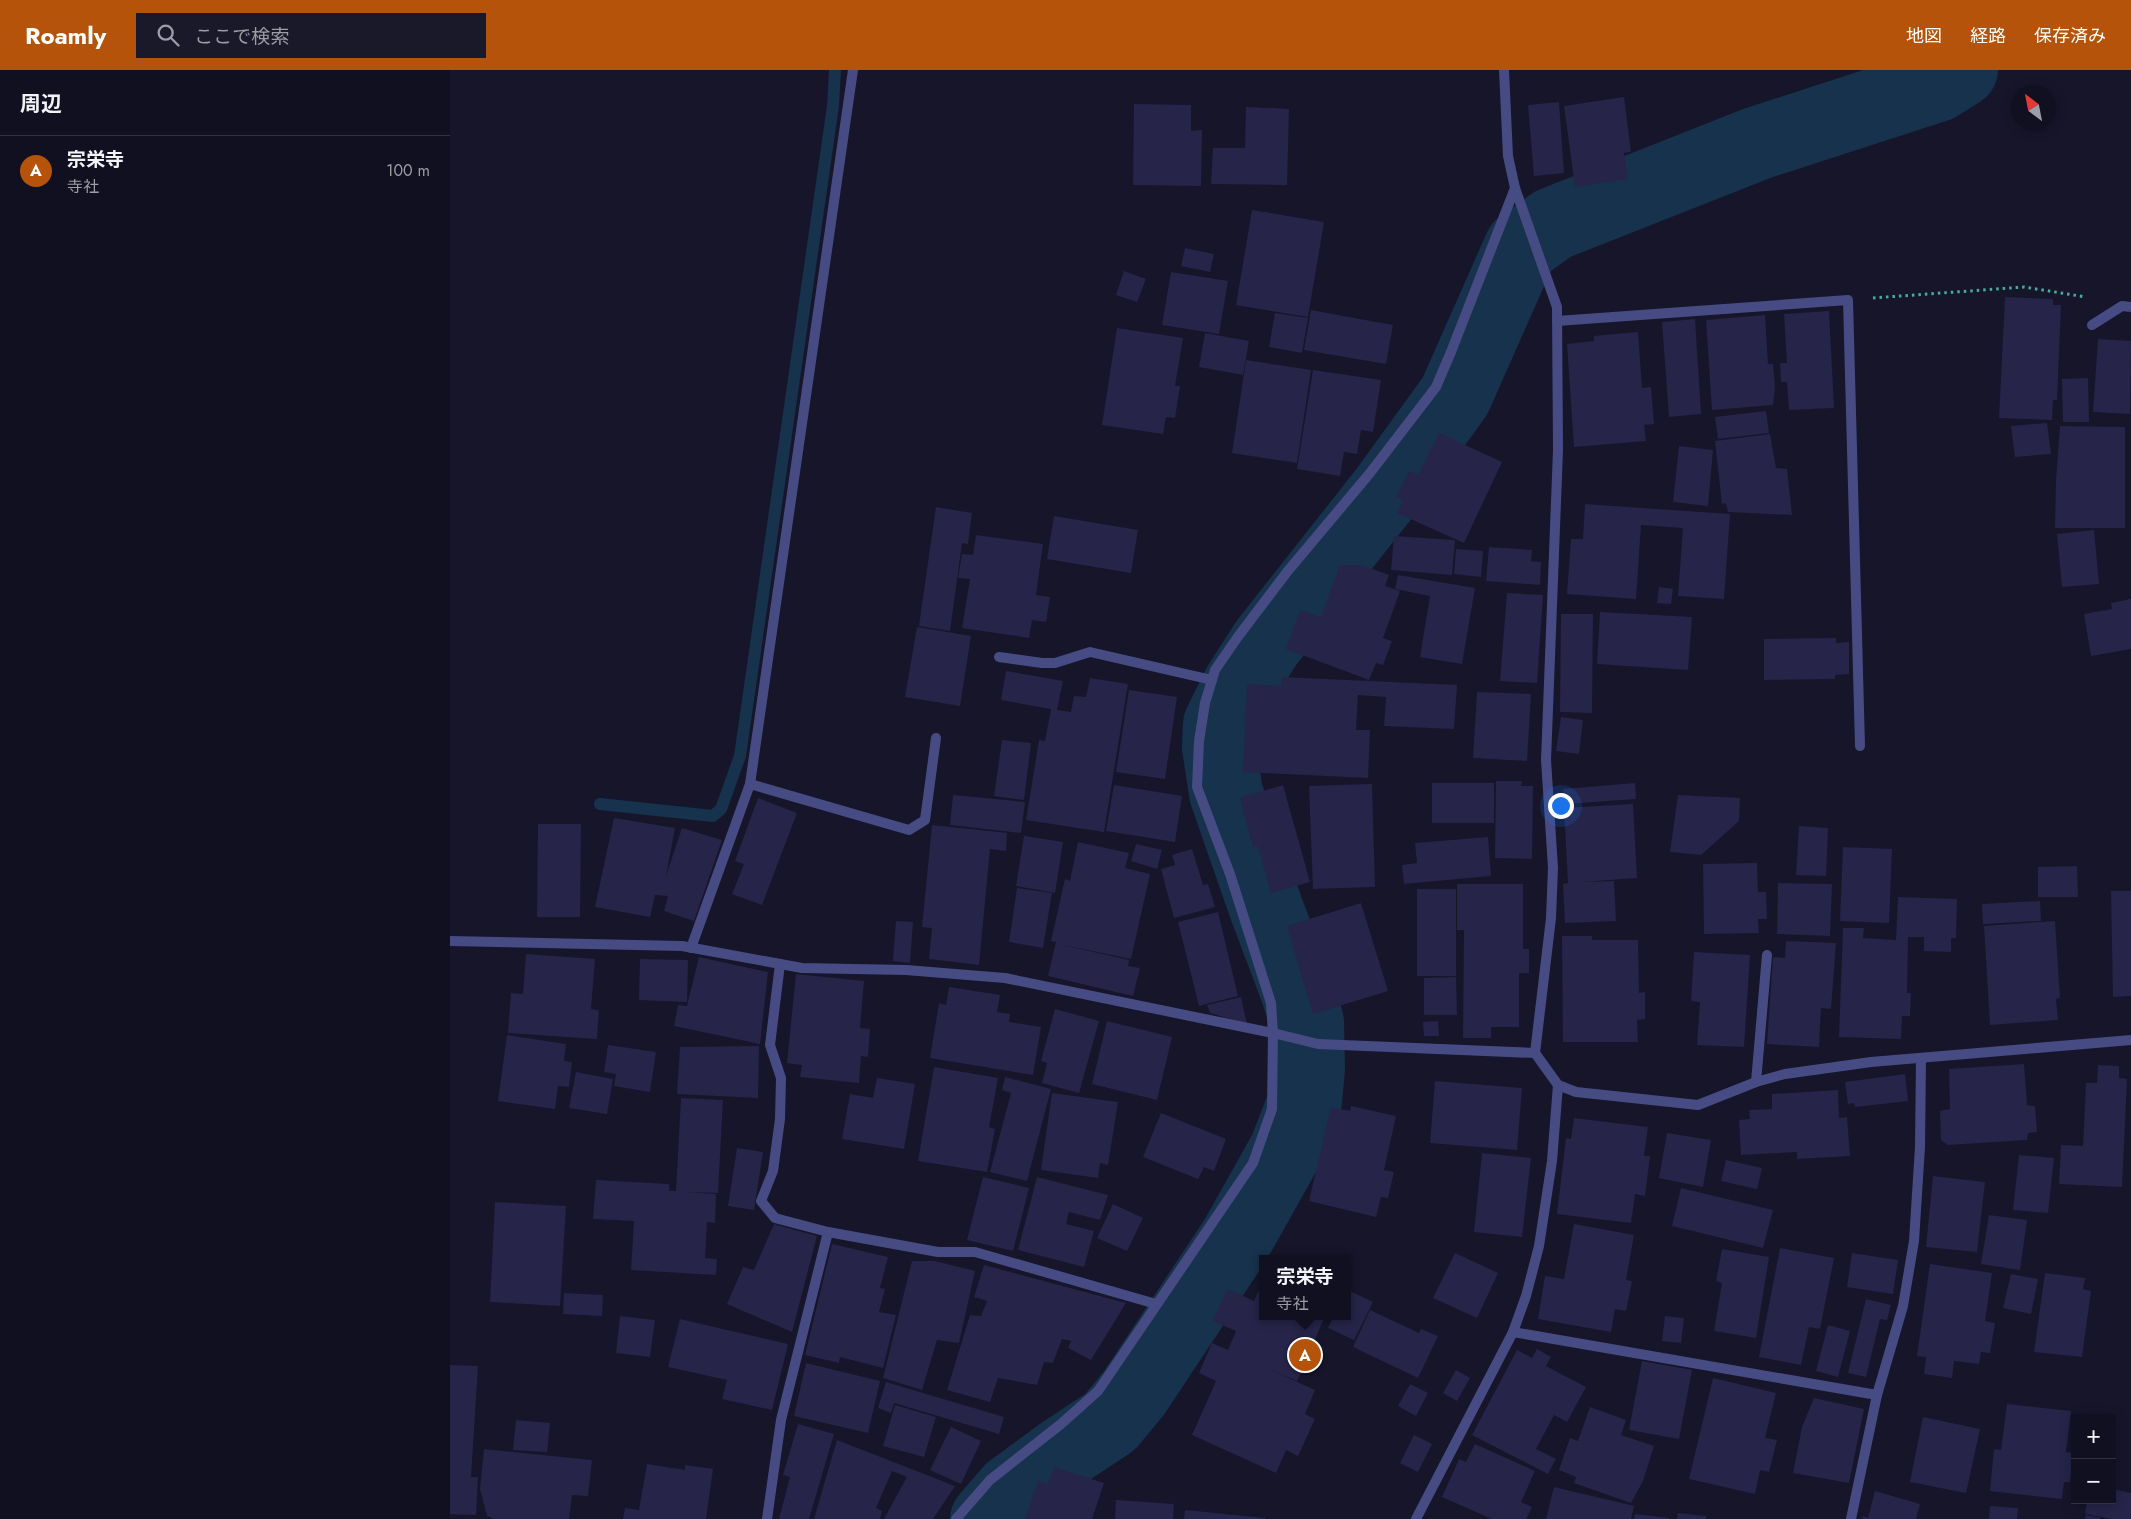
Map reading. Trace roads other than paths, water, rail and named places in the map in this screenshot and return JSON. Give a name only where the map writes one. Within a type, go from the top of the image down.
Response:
[{"type":"street","points":[[691,948],[750,784],[853,70]]},
{"type":"street","points":[[1504,70],[1508,156],[1514,188],[1557,307],[1558,450],[1546,760],[1553,868],[1551,918],[1535,1053],[1558,1085],[1576,1092],[1698,1105],[1756,1082],[1785,1074],[1871,1062],[2131,1040]]},
{"type":"street","points":[[956,1519],[990,1480],[1061,1424],[1098,1391],[1253,1163],[1272,1109],[1273,1033],[1271,1003],[1230,874],[1197,787],[1199,741],[1205,703],[1215,670],[1237,638],[1287,572],[1370,473],[1436,387],[1514,188]]},
{"type":"street","points":[[1557,321],[1848,300],[1860,746]]},
{"type":"street","points":[[2092,325],[2126,306]]},
{"type":"street","points":[[999,657],[1042,664],[1055,663],[1090,652],[1212,680]]},
{"type":"street","points":[[750,784],[909,830],[925,820],[936,738]]},
{"type":"street","points":[[450,941],[682,946],[802,968],[906,970],[1005,978],[1318,1044],[1535,1053]]},
{"type":"street","points":[[1756,1082],[1767,955]]},
{"type":"street","points":[[780,964],[770,1045],[781,1078],[780,1119],[773,1171],[761,1201],[775,1218],[828,1232],[938,1252],[975,1252],[1156,1304]]},
{"type":"street","points":[[1851,1519],[1877,1396],[1903,1306],[1914,1241],[1920,1147],[1921,1058]]},
{"type":"street","points":[[1416,1519],[1513,1332],[1526,1296],[1539,1246],[1552,1161],[1558,1085]]},
{"type":"street","points":[[767,1519],[781,1420],[828,1232]]},
{"type":"street","points":[[1513,1332],[1877,1396]]},
{"type":"waterway","points":[[600,804],[713,816],[721,809],[740,756],[833,106],[835,70]]},
{"type":"waterway","points":[[987,1519],[1011,1491],[1060,1455],[1110,1422],[1134,1393],[1236,1239],[1286,1150],[1305,1101],[1308,1069],[1307,1022],[1226,793],[1219,747],[1220,724],[1240,684],[1267,642],[1387,490],[1455,396],[1521,247],[1553,224],[1758,143],[1937,85],[1961,70]]},
{"type":"place","name":"宗栄寺","points":[[1305,1355]]}]
